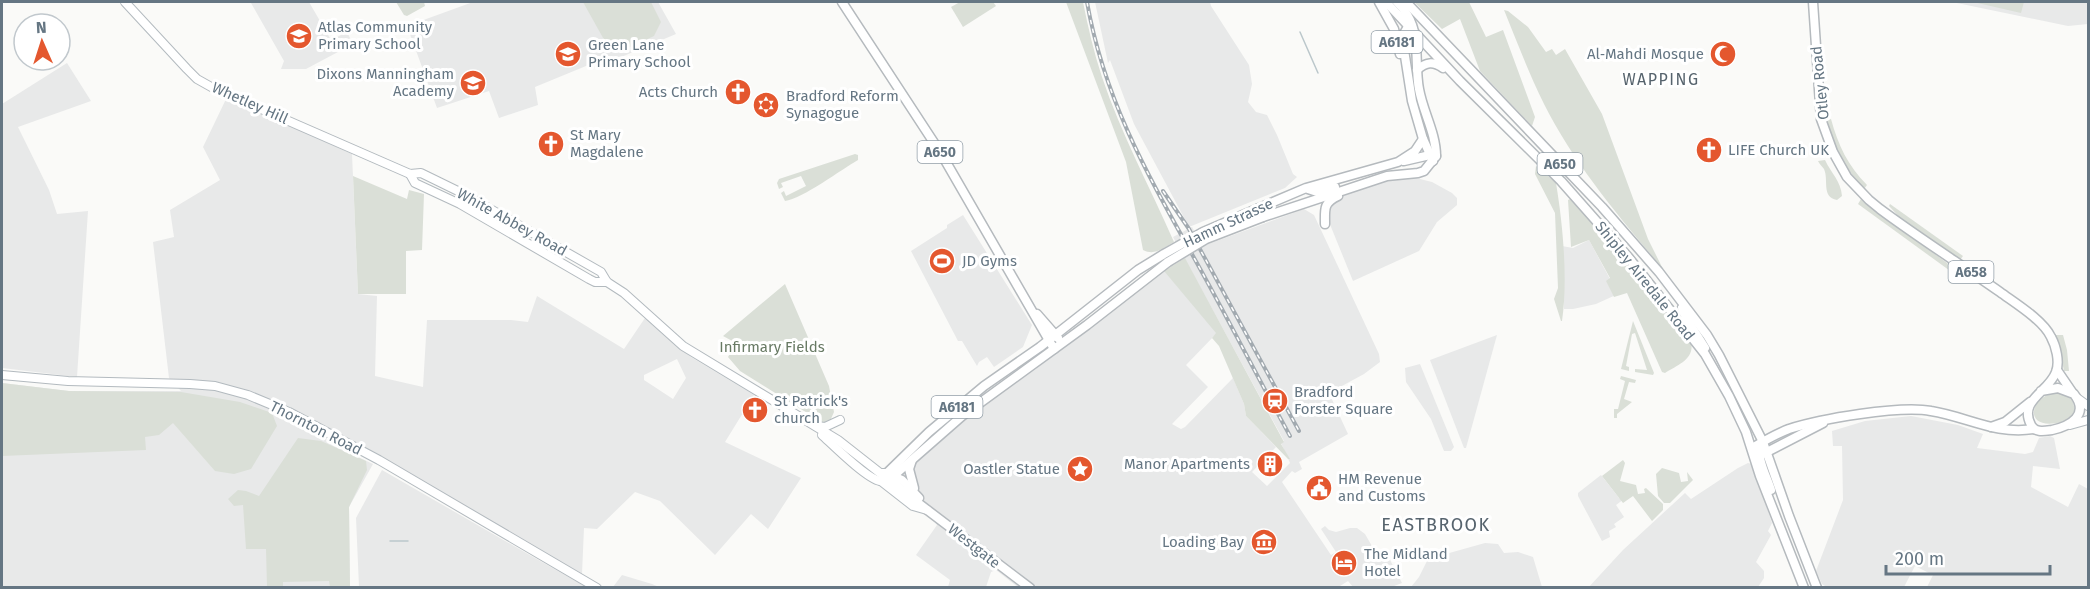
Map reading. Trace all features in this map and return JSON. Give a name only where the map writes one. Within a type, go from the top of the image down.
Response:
[{"type":"main road","name":"Whetley Hill","points":[[125,2],[197,79],[334,140]]},
{"type":"main road","name":"A650","points":[[842,2],[942,154],[1054,350]]},
{"type":"main road","name":"A6181","points":[[1379,2],[1394,29],[1405,76],[1410,86]]},
{"type":"main road","name":"A650","points":[[1386,2],[1411,27]]},
{"type":"main road","name":"A650","points":[[1396,2],[1411,27]]},
{"type":"main road","name":"A650","points":[[1406,2],[1430,25]]},
{"type":"main road","name":"Otley Road","points":[[1813,2],[1821,119],[1833,152],[1847,177],[1880,209],[2033,317],[2050,335],[2058,359],[2057,370]]},
{"type":"main road","points":[[1411,27],[1430,25]]},
{"type":"main road","name":"Shipley Airedale Road","points":[[1430,25],[1602,207],[1659,272],[1719,355],[1763,442],[1760,455],[1782,532],[1804,588]]},
{"type":"main road","name":"A6181","points":[[1398,162],[1433,157],[1434,136],[1425,114],[1416,70],[1411,27],[1404,30],[1402,37],[1412,101],[1423,140]]},
{"type":"main road","name":"Shipley Airedale Road","points":[[1411,27],[1460,81],[1561,181],[1629,258],[1705,354],[1734,405],[1752,448],[1760,455],[1789,516],[1817,588]]},
{"type":"main road","points":[[1416,70],[1430,63],[1436,63],[1460,81]]},
{"type":"main road","name":"White Abbey Road","points":[[334,140],[410,174],[421,173],[464,194],[601,272],[607,282],[671,332],[683,346]]},
{"type":"main road","points":[[1423,140],[1433,157]]},
{"type":"main road","name":"Hamm Strasse","points":[[1261,213],[1306,188],[1398,162],[1415,152],[1423,140]]},
{"type":"main road","name":"Hamm Strasse","points":[[1054,350],[1132,289],[1166,258],[1203,232],[1387,176],[1418,173],[1424,171],[1433,157]]},
{"type":"main road","points":[[1553,157],[1561,181]]},
{"type":"main road","points":[[1306,188],[1317,192],[1342,185],[1360,185]]},
{"type":"main road","points":[[1325,224],[1325,207],[1328,201],[1360,185]]},
{"type":"main road","name":"Hamm Strasse","points":[[1048,341],[1138,270],[1166,258]]},
{"type":"main road","points":[[1132,289],[1138,270]]},
{"type":"main road","points":[[1679,298],[1686,318],[1706,347],[1705,354]]},
{"type":"main road","name":"A650","points":[[1040,322],[1062,343]]},
{"type":"main road","points":[[1035,350],[1040,322],[1054,325],[1070,324]]},
{"type":"main road","name":"A6181","points":[[888,478],[959,406],[1048,341]]},
{"type":"main road","name":"Westgate","points":[[683,346],[838,440],[880,473],[919,499],[930,511],[1030,588]]},
{"type":"main road","name":"A6181","points":[[888,478],[972,408],[1054,350]]},
{"type":"main road","points":[[1991,427],[2005,422],[2032,400],[2053,379],[2057,370]]},
{"type":"main road","name":"A658","points":[[2057,370],[2076,396]]},
{"type":"main road","name":"Thornton Road","points":[[2,375],[68,381],[215,386],[248,395],[289,412],[378,460],[597,588]]},
{"type":"main road","points":[[2041,391],[2058,388],[2076,396],[2088,406]]},
{"type":"main road","points":[[2068,425],[2078,417],[2079,407],[2076,396]]},
{"type":"main road","points":[[2032,400],[2028,416],[2034,429]]},
{"type":"main road","points":[[1752,448],[1788,430],[1830,420],[1896,411],[1927,410],[2001,430],[2049,430],[2088,420]]},
{"type":"main road","points":[[812,426],[825,427],[840,420]]},
{"type":"main road","points":[[1760,455],[1830,420]]},
{"type":"main road","points":[[914,457],[909,469],[910,480],[919,499]]},
{"type":"main road","points":[[888,478],[913,506],[930,511]]},
{"type":"shaded area","name":"Atlas Community Primary School","points":[[309,2],[331,40],[347,32],[353,44],[306,69],[281,69],[284,61],[251,3]]},
{"type":"shaded area","points":[[473,2],[658,2],[676,34],[607,63],[603,59],[535,87],[538,105],[499,118],[489,91],[437,108],[407,26]]},
{"type":"shaded area","points":[[1095,2],[1210,2],[1249,65],[1252,84],[1248,102],[1256,112],[1267,115],[1293,174],[1297,177],[1285,188],[1189,227],[1134,124],[1110,60],[1108,63]]},
{"type":"shaded area","points":[[1952,2],[2088,2],[2088,24],[2068,26]]},
{"type":"shaded area","points":[[72,71],[91,101],[18,127],[49,190],[57,214],[88,211],[77,377],[2,368],[2,104],[53,72]]},
{"type":"shaded area","points":[[227,97],[352,154],[358,294],[377,296],[375,376],[423,387],[427,320],[528,322],[537,296],[624,349],[645,318],[691,357],[754,395],[725,442],[801,478],[768,529],[751,514],[715,555],[660,501],[635,492],[597,529],[584,528],[582,574],[375,455],[326,442],[373,464],[349,507],[350,587],[2,588],[2,383],[69,391],[181,391],[169,378],[153,242],[174,237],[170,210],[220,180],[203,147]],"holes":[[[677,359],[686,378],[673,399],[644,380],[644,375]]]},
{"type":"shaded area","points":[[1412,177],[1432,182],[1452,193],[1457,198],[1457,205],[1437,222],[1419,251],[1353,281],[1329,222],[1327,209],[1333,200],[1390,178]]},
{"type":"shaded area","points":[[1304,209],[1314,215],[1379,354],[1380,362],[1364,374],[1329,393],[1348,434],[1299,462],[1302,469],[1295,473],[1292,471],[1282,482],[1331,555],[1336,552],[1321,529],[1325,526],[1336,532],[1357,528],[1365,534],[1380,560],[1388,556],[1402,583],[1389,588],[1353,587],[1348,581],[1340,586],[1341,588],[1019,588],[996,570],[991,572],[986,587],[948,587],[950,580],[916,555],[937,525],[900,476],[976,411],[1036,369],[1162,268],[1217,333],[1186,365],[1208,387],[1172,424],[1181,429],[1185,427],[1233,378],[1244,404],[1246,416],[1276,447],[1252,472],[1267,486],[1290,463],[1281,443],[1284,441],[1173,237],[1192,227],[1203,246]]},
{"type":"shaded area","points":[[963,215],[1032,325],[1023,347],[994,367],[987,357],[977,366],[962,341],[958,341],[911,251]]},
{"type":"shaded area","points":[[1589,240],[1618,294],[1596,304],[1564,309],[1562,246],[1573,248]]},
{"type":"shaded area","points":[[1497,335],[1466,448],[1464,448],[1430,360]]},
{"type":"shaded area","points":[[1420,364],[1454,447],[1451,451],[1444,451],[1431,419],[1406,382],[1405,368]]},
{"type":"shaded area","points":[[1911,416],[1958,425],[1983,434],[1977,448],[2025,454],[2033,452],[2039,438],[2050,436],[2054,438],[2060,469],[2033,466],[2031,487],[2068,507],[2079,484],[2088,489],[2088,587],[1927,587],[1933,575],[1915,566],[1904,587],[1828,588],[1822,584],[1816,571],[1843,500],[1842,446],[1833,446],[1832,431],[1865,421]]},
{"type":"shaded area","points":[[1748,463],[1752,464],[1772,523],[1768,531],[1771,535],[1756,562],[1764,571],[1764,578],[1758,587],[1588,588],[1623,550],[1685,493],[1691,499]]},
{"type":"shaded area","points":[[382,470],[586,587],[359,587],[356,518]]},
{"type":"shaded area","points":[[1601,475],[1619,498],[1624,499],[1616,505],[1624,517],[1614,524],[1616,527],[1609,531],[1610,537],[1602,541],[1578,496],[1578,493]]},
{"type":"shaded area","points":[[1485,543],[1498,544],[1504,553],[1518,552],[1533,557],[1542,587],[1411,587],[1427,561]]},
{"type":"shaded area","points":[[622,575],[652,584],[659,587],[613,587]]},
{"type":"green space","points":[[396,2],[424,2],[425,6],[407,16]]},
{"type":"green space","points":[[583,2],[651,2],[661,22],[654,36],[624,50],[614,51],[607,45]]},
{"type":"green space","points":[[960,2],[993,2],[996,6],[963,27],[951,7]]},
{"type":"green space","points":[[1066,2],[1083,2],[1102,77],[1127,140],[1174,242],[1159,251],[1143,250],[1126,162]]},
{"type":"green space","points":[[1414,2],[1469,2],[1486,37],[1503,30],[1535,117],[1532,126],[1480,71],[1460,19],[1442,29]]},
{"type":"green space","points":[[1973,2],[2024,2],[2021,13]]},
{"type":"green space","points":[[1504,10],[1528,27],[1546,52],[1552,49],[1556,55],[1565,49],[1602,114],[1648,239],[1663,269],[1614,210],[1569,148],[1539,93]]},
{"type":"green space","points":[[1831,119],[1844,155],[1867,185],[1864,189],[1845,165],[1836,148],[1826,120]]},
{"type":"green space","points":[[855,154],[858,155],[858,160],[811,190],[785,201],[781,193],[784,191],[786,196],[806,186],[801,176],[781,183],[783,187],[779,189],[777,183],[779,179]]},
{"type":"green space","points":[[1825,160],[1838,181],[1841,191],[1842,196],[1837,200],[1827,192],[1824,169],[1818,161]]},
{"type":"green space","points":[[1536,166],[1556,183],[1564,252],[1565,288],[1562,321],[1554,299],[1558,288],[1555,213],[1535,174]]},
{"type":"green space","points":[[353,176],[407,199],[409,190],[424,194],[422,250],[406,251],[406,294],[358,294]]},
{"type":"green space","points":[[1570,199],[1607,235],[1691,342],[1692,348],[1688,357],[1680,364],[1665,373],[1662,372],[1627,293],[1614,297],[1606,281],[1610,278],[1589,240],[1571,247],[1568,200]]},
{"type":"green space","points":[[1861,199],[1955,269],[1953,273],[1858,204]]},
{"type":"green space","points":[[1890,204],[1963,256],[1960,260],[1903,221],[1889,206]]},
{"type":"green space","points":[[1185,258],[1284,442],[1281,444],[1290,459],[1246,416],[1244,404],[1219,346],[1212,338],[1216,333],[1164,271]]},
{"type":"green space","name":"Infirmary Fields","points":[[785,284],[829,386],[834,412],[830,421],[824,423],[740,371],[728,357],[736,343],[723,336]]},
{"type":"green space","points":[[1633,321],[1653,375],[1635,372],[1635,369],[1647,370],[1635,333],[1632,334],[1626,366],[1629,367],[1629,371],[1621,369]]},
{"type":"green space","points":[[2054,335],[2063,335],[2069,371],[2064,371],[2058,342]]},
{"type":"green space","points":[[1621,376],[1636,380],[1635,383],[1629,382],[1624,399],[1632,402],[1617,414],[1617,418],[1614,418],[1614,409],[1618,409],[1625,381],[1620,379]]},
{"type":"green space","points":[[2,383],[69,391],[181,392],[240,402],[272,413],[277,426],[251,469],[234,474],[215,471],[173,423],[159,435],[145,437],[146,450],[2,456]]},
{"type":"green space","points":[[2061,392],[2072,399],[2075,410],[2068,419],[2060,422],[2047,424],[2039,422],[2035,418],[2035,406],[2046,396]]},
{"type":"green space","points":[[298,438],[321,441],[366,461],[367,470],[349,507],[350,587],[330,587],[329,581],[283,582],[283,587],[267,587],[266,549],[246,549],[243,505],[234,506],[228,499],[238,490],[259,496]]},
{"type":"green space","points":[[1623,460],[1625,463],[1620,481],[1636,485],[1638,494],[1645,493],[1646,488],[1663,504],[1663,510],[1652,521],[1633,496],[1623,503],[1602,476]]},
{"type":"green space","points":[[1662,468],[1679,473],[1681,482],[1688,481],[1687,472],[1693,480],[1670,503],[1664,503],[1658,496],[1656,474]]},
{"type":"waterway","points":[[1300,32],[1318,73]]},
{"type":"waterway","points":[[390,541],[408,541]]},
{"type":"railway","points":[[1087,2],[1104,70],[1143,164],[1290,436]]},
{"type":"railway","points":[[1163,191],[1189,229],[1299,431]]},
{"type":"place","name":"Atlas Community Primary School","points":[[299,36]]},
{"type":"place","name":"Green Lane Primary School","points":[[568,54]]},
{"type":"place","name":"Al‐Mahdi Mosque","points":[[1723,54]]},
{"type":"place","name":"Dixons Manningham Academy","points":[[473,83]]},
{"type":"place","name":"Acts Church","points":[[738,92]]},
{"type":"place","name":"Bradford Reform Synagogue","points":[[766,105]]},
{"type":"place","name":"St Mary Magdalene","points":[[551,144]]},
{"type":"place","name":"LIFE Church UK","points":[[1709,150]]},
{"type":"place","name":"JD Gyms","points":[[942,261]]},
{"type":"place","name":"Bradford Forster Square","points":[[1275,401]]},
{"type":"place","name":"St Patrick's church","points":[[755,410]]},
{"type":"place","name":"Manor Apartments","points":[[1270,464]]},
{"type":"place","name":"Oastler Statue","points":[[1080,469]]},
{"type":"place","name":"HM Revenue and Customs","points":[[1319,488]]},
{"type":"place","name":"Loading Bay","points":[[1264,542]]},
{"type":"place","name":"The Midland Hotel","points":[[1344,563]]},
{"type":"district","name":"WAPPING","points":[[1661,79]]},
{"type":"district","name":"EASTBROOK","points":[[1436,525]]}]
